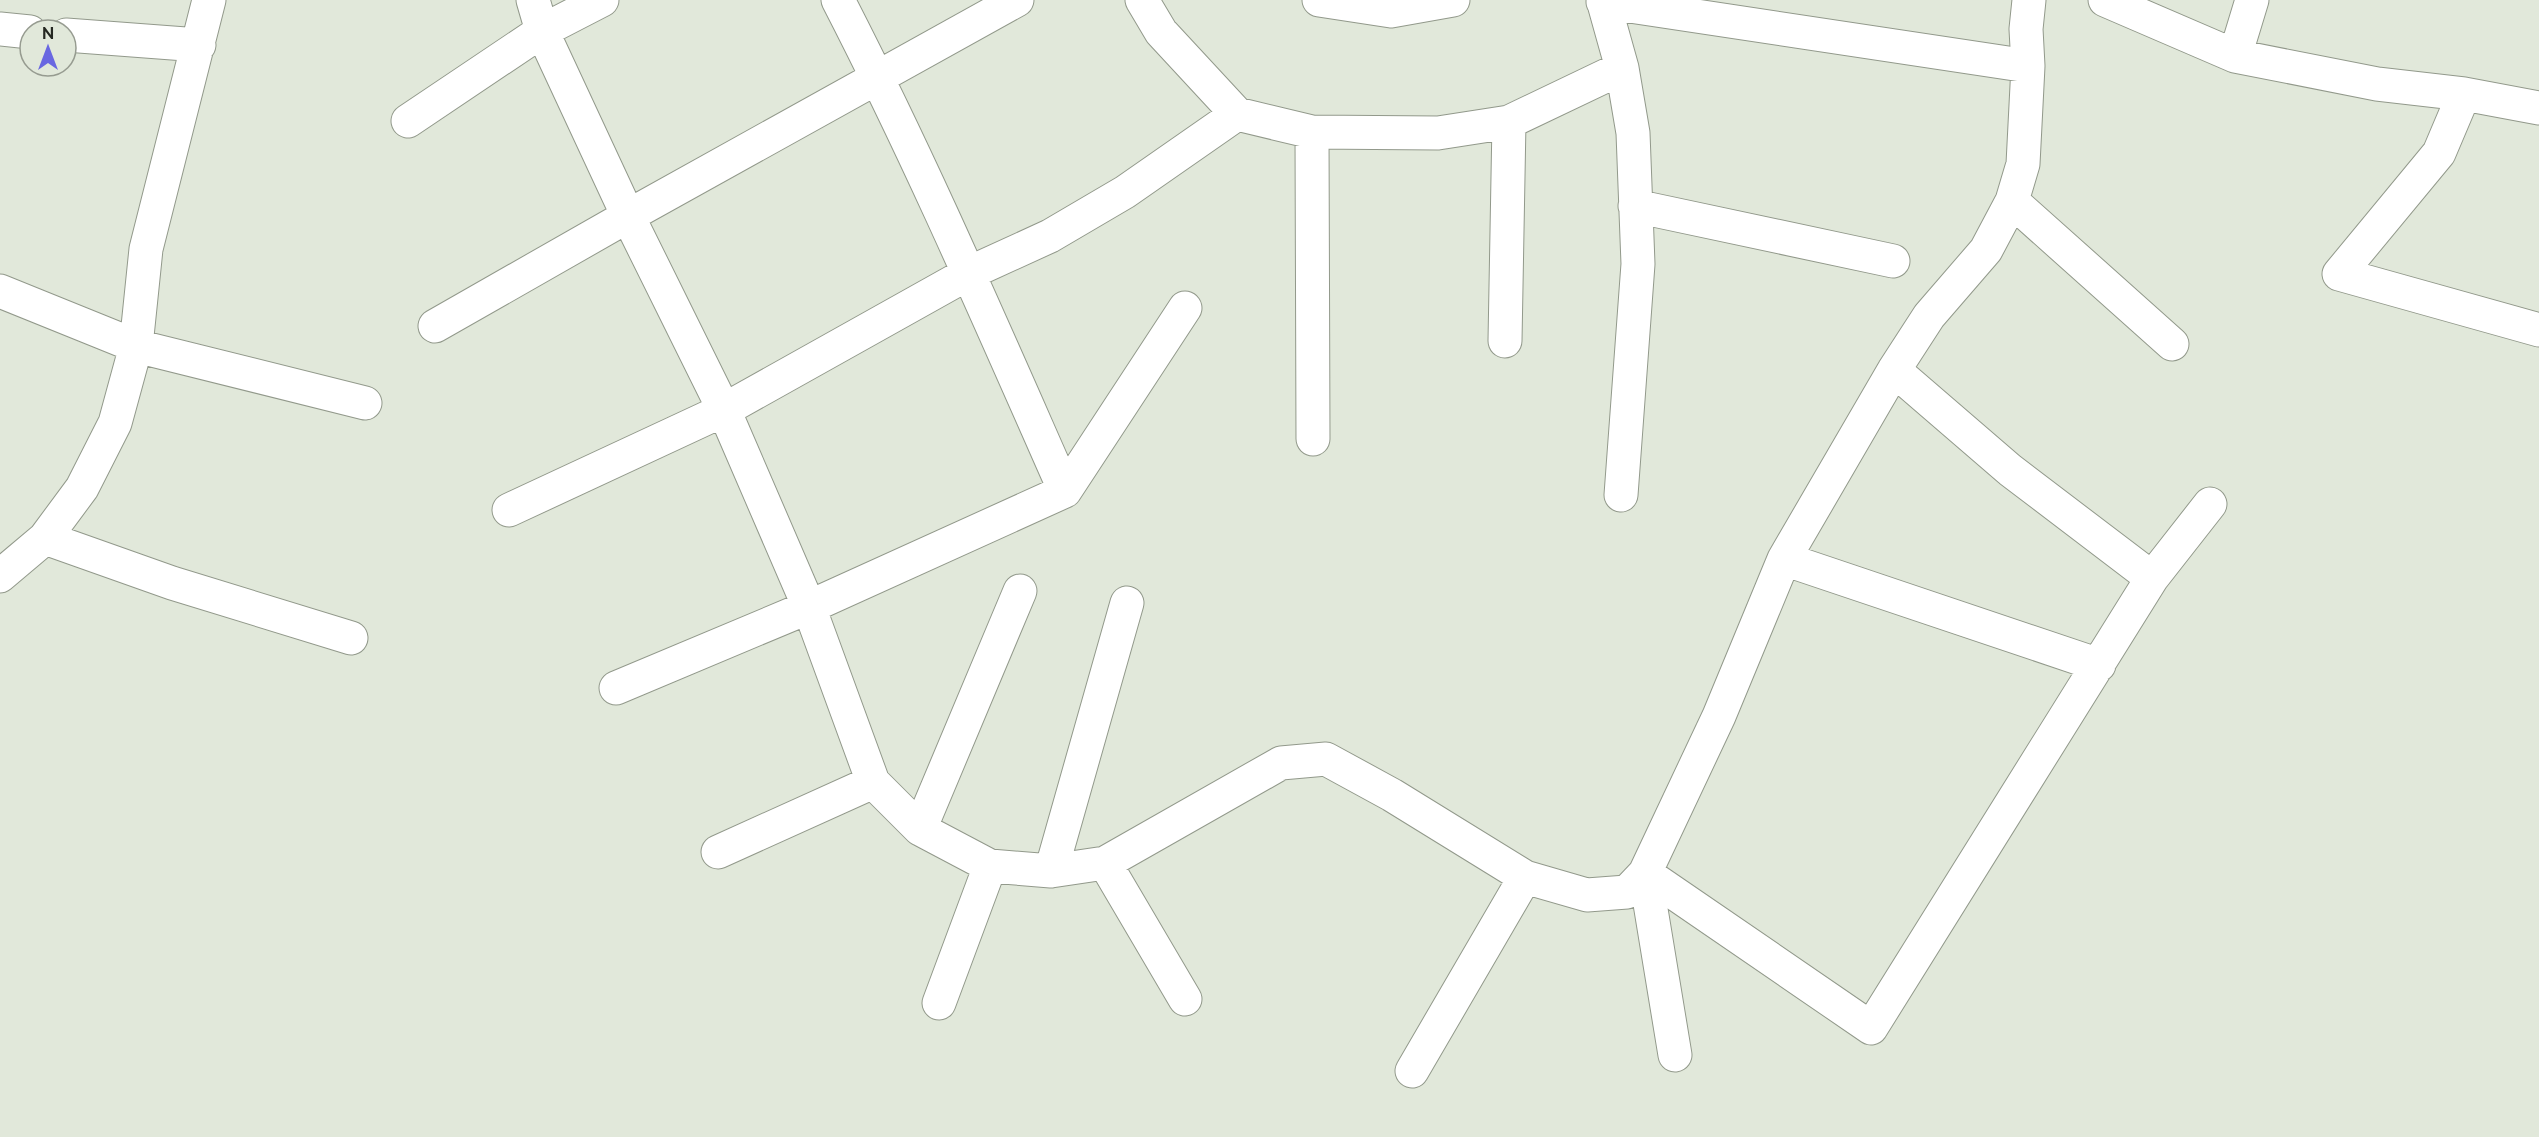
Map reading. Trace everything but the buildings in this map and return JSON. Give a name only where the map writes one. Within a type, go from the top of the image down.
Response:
[{"type":"street","points":[[0,576],[45,538],[82,488],[115,423],[136,346],[146,249],[209,0]]},
{"type":"street","points":[[533,0],[542,31],[628,216],[724,410],[809,607],[873,782],[920,829],[990,866],[1051,871],[1105,863],[1281,763],[1326,759],[1392,795],[1525,877],[1587,895],[1627,892],[1645,873],[1719,716],[1784,559],[1894,370],[1929,316],[1986,250],[2012,201],[2023,164],[2028,66],[2026,29],[2029,0]]},
{"type":"street","points":[[408,121],[542,31],[602,0]]},
{"type":"street","points":[[838,0],[879,79],[969,273],[1065,491]]},
{"type":"street","points":[[435,326],[1017,0]]},
{"type":"street","points":[[1142,0],[1161,32],[1237,114],[1312,132],[1438,133],[1509,123],[1622,68]]},
{"type":"street","points":[[1319,0],[1391,11],[1453,0]]},
{"type":"street","points":[[2105,0],[2235,56],[2377,84],[2464,94],[2539,108]]},
{"type":"street","points":[[2235,56],[2252,0]]},
{"type":"street","points":[[1621,495],[1638,264],[1633,133],[1622,68],[1603,1],[2028,66]]},
{"type":"street","points":[[0,29],[18,31]]},
{"type":"street","points":[[78,35],[199,45]]},
{"type":"street","points":[[2464,94],[2439,153],[2339,274],[2539,330]]},
{"type":"street","points":[[509,510],[724,410],[969,273],[1050,236],[1125,192],[1237,114]]},
{"type":"street","points":[[1505,341],[1509,123]]},
{"type":"street","points":[[1312,132],[1313,439]]},
{"type":"street","points":[[2012,201],[2172,344]]},
{"type":"street","points":[[1635,206],[1893,261]]},
{"type":"street","points":[[0,291],[136,346],[365,403]]},
{"type":"street","points":[[616,688],[809,607],[1065,491],[1185,308]]},
{"type":"street","points":[[1894,370],[2010,470],[2152,578]]},
{"type":"street","points":[[1645,873],[1871,1028],[1975,858],[2152,578],[2210,504]]},
{"type":"street","points":[[45,538],[172,583],[351,638]]},
{"type":"street","points":[[1784,559],[2099,665]]},
{"type":"street","points":[[920,829],[1020,591]]},
{"type":"street","points":[[1051,871],[1127,603]]},
{"type":"street","points":[[718,852],[873,782]]},
{"type":"street","points":[[1105,863],[1185,999]]},
{"type":"street","points":[[939,1003],[990,866]]},
{"type":"street","points":[[1645,873],[1675,1055]]},
{"type":"street","points":[[1412,1071],[1525,877]]}]
